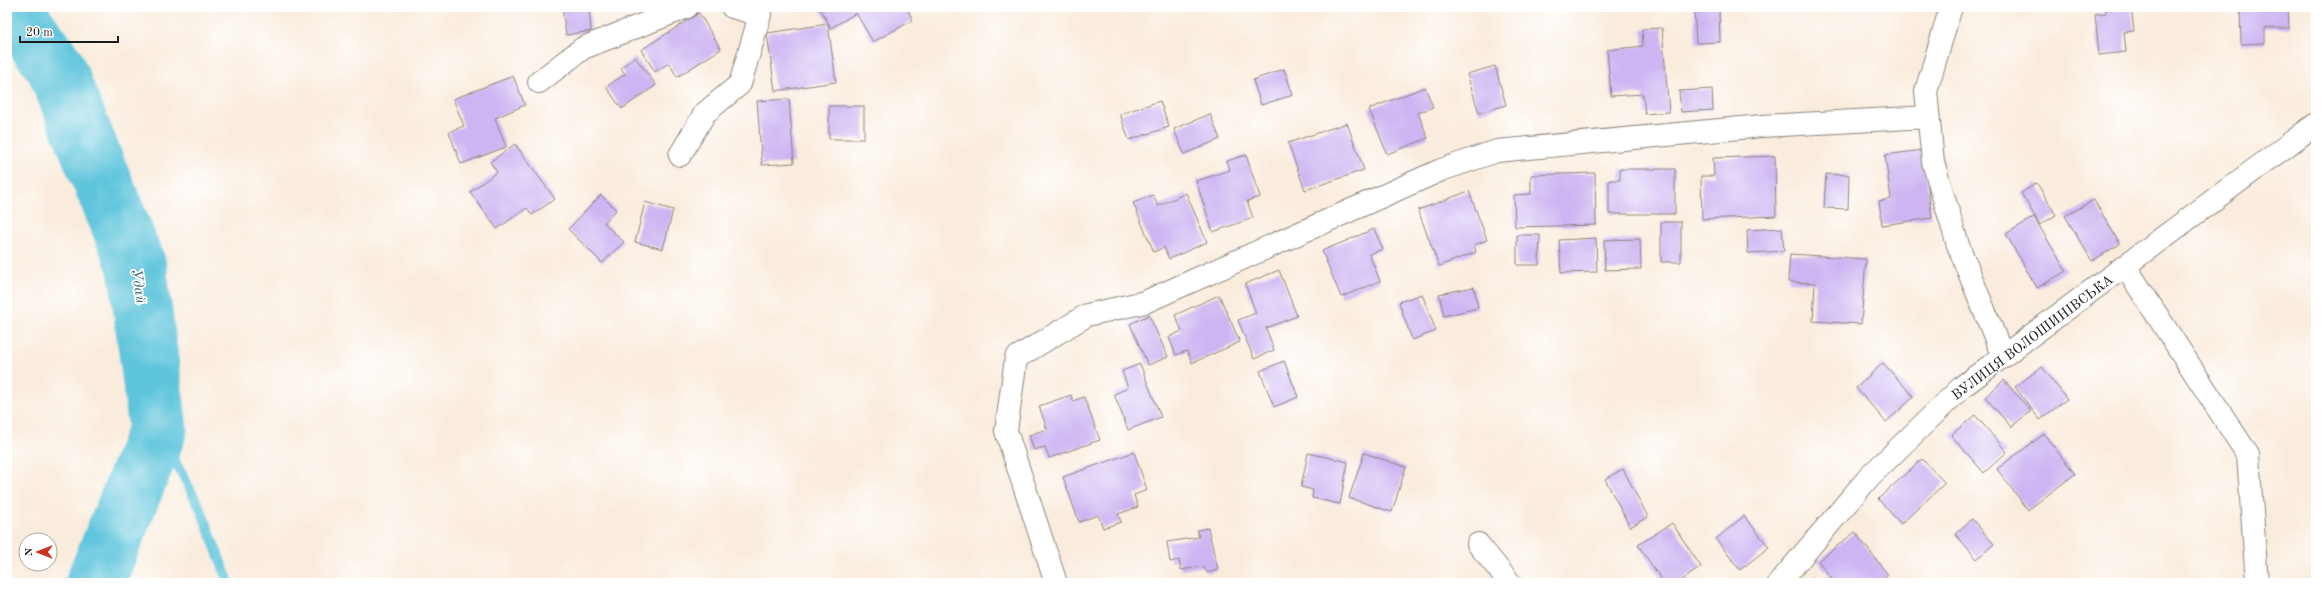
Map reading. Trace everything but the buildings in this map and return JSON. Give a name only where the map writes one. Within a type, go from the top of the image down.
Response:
[{"type":"street","points":[[539,82],[583,48],[687,7]]},
{"type":"street","points":[[680,155],[705,114],[740,84],[767,11],[732,7]]},
{"type":"street","points":[[1951,7],[1926,91],[1933,162],[1958,245],[2003,357]]},
{"type":"street","points":[[1056,583],[1006,431],[1016,358],[1087,315],[1145,302],[1441,170],[1497,150],[1762,126],[1928,117]]},
{"type":"street","name":"ВУЛИЦЯ ВОЛОШИНІВСЬКА","points":[[1779,583],[1870,476],[1963,386],[2316,124]]},
{"type":"street","points":[[2125,266],[2248,455],[2256,583]]},
{"type":"street","points":[[1478,544],[1510,583]]},
{"type":"waterway","name":"Удай","points":[[11,7],[55,66],[137,266],[158,429],[95,583]]},
{"type":"waterway","points":[[158,429],[201,510],[229,583]]}]
